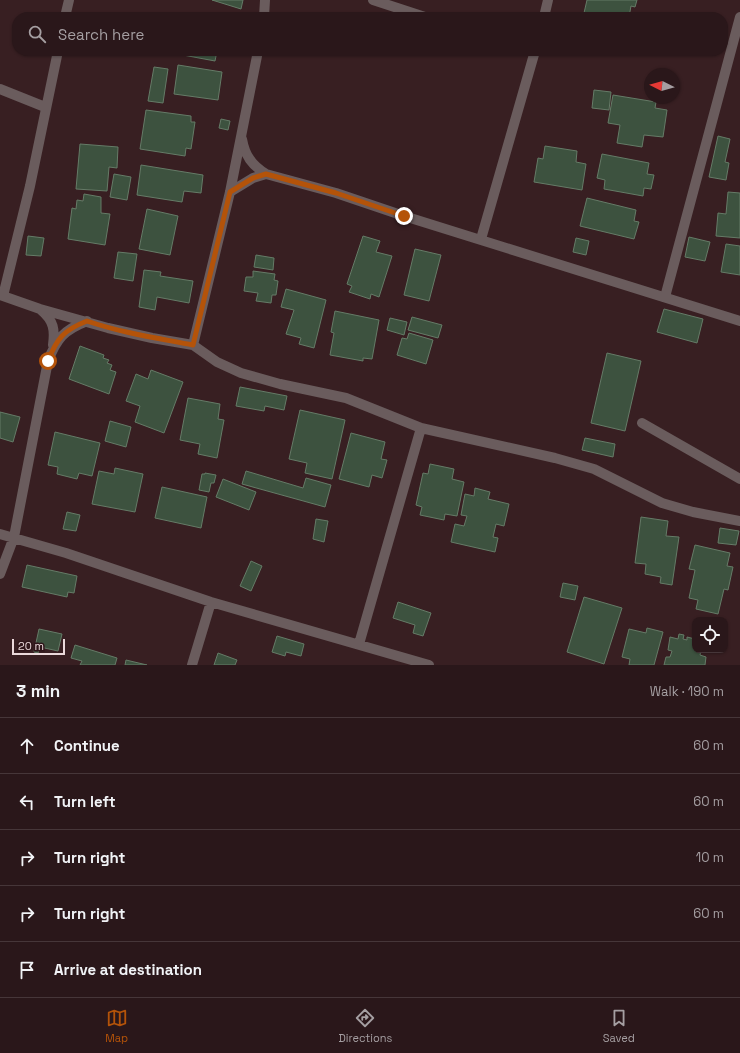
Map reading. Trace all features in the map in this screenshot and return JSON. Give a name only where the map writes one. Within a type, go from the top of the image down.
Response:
[{"type":"street","points":[[66,12],[69,0]]},
{"type":"street","points":[[265,12],[266,0]]},
{"type":"street","points":[[373,0],[410,12]]},
{"type":"street","points":[[545,12],[548,0]]},
{"type":"street","points":[[665,297],[740,17]]},
{"type":"street","points":[[57,56],[45,107],[30,186],[1,296],[40,309],[108,328],[193,345],[217,362],[241,373],[280,384],[346,398],[421,428],[555,458],[594,469],[662,503],[693,512],[740,521]]},
{"type":"street","points":[[193,345],[230,192],[257,56]]},
{"type":"street","points":[[482,239],[530,56]]},
{"type":"street","points":[[0,89],[45,107]]},
{"type":"street","points":[[241,137],[244,150],[250,161],[266,174],[336,193],[740,321]]},
{"type":"street","points":[[230,192],[253,178],[266,174]]},
{"type":"street","points":[[0,574],[14,538],[43,377],[53,347],[55,332],[53,324],[49,317],[40,309]]},
{"type":"street","points":[[53,347],[62,334],[87,321]]},
{"type":"street","points":[[642,423],[740,479]]},
{"type":"street","points":[[359,644],[421,428]]},
{"type":"street","points":[[0,534],[211,602],[429,665]]},
{"type":"street","points":[[192,665],[211,602]]},
{"type":"building","points":[[212,0],[243,0],[241,9]]},
{"type":"building","points":[[587,0],[637,0],[635,7],[631,6],[630,12],[584,12]]},
{"type":"building","points":[[188,56],[216,56],[215,61]]},
{"type":"building","points":[[178,65],[222,72],[218,100],[174,94]]},
{"type":"building","points":[[154,67],[168,69],[163,103],[148,101]]},
{"type":"building","points":[[594,90],[611,92],[609,110],[592,108]]},
{"type":"building","points":[[613,95],[644,100],[644,104],[656,104],[655,108],[667,110],[663,137],[644,135],[642,147],[617,143],[620,125],[608,123]]},
{"type":"building","points":[[146,110],[191,116],[191,122],[195,122],[191,149],[186,148],[185,156],[140,149]]},
{"type":"building","points":[[221,119],[230,121],[228,130],[219,128]]},
{"type":"building","points":[[718,136],[730,139],[725,162],[729,163],[726,180],[709,177]]},
{"type":"building","points":[[80,144],[118,147],[117,168],[109,167],[107,191],[76,189]]},
{"type":"building","points":[[545,146],[577,151],[576,162],[586,164],[582,190],[534,182],[538,158],[543,159]]},
{"type":"building","points":[[602,154],[649,163],[647,174],[654,175],[651,189],[644,188],[643,196],[604,189],[605,180],[597,178]]},
{"type":"building","points":[[141,165],[203,175],[201,193],[184,191],[182,202],[137,195]]},
{"type":"building","points":[[114,174],[131,177],[127,200],[110,197]]},
{"type":"building","points":[[728,192],[740,193],[740,238],[716,236],[718,213],[726,214]]},
{"type":"building","points":[[84,194],[101,197],[101,213],[110,214],[105,245],[68,239],[72,208],[76,209],[77,200],[83,201]]},
{"type":"building","points":[[587,198],[636,210],[634,221],[639,222],[634,239],[580,226]]},
{"type":"building","points":[[147,209],[178,216],[170,255],[139,249]]},
{"type":"building","points":[[28,236],[44,238],[41,256],[26,255]]},
{"type":"building","points":[[363,236],[380,241],[376,252],[392,256],[379,297],[371,294],[370,299],[349,292],[352,286],[347,284]]},
{"type":"building","points":[[689,237],[710,242],[705,261],[685,257]]},
{"type":"building","points":[[576,238],[589,241],[586,255],[573,252]]},
{"type":"building","points":[[726,244],[740,246],[740,275],[721,272]]},
{"type":"building","points":[[415,249],[441,255],[429,301],[404,295]]},
{"type":"building","points":[[118,252],[137,254],[133,281],[114,278]]},
{"type":"building","points":[[256,255],[274,258],[273,270],[254,267]]},
{"type":"building","points":[[144,270],[161,272],[160,276],[193,281],[189,303],[157,297],[155,310],[139,307]]},
{"type":"building","points":[[253,271],[275,274],[274,280],[278,281],[276,295],[272,295],[271,303],[256,301],[258,293],[244,291],[246,277],[253,277]]},
{"type":"building","points":[[286,289],[326,300],[314,348],[299,344],[301,338],[286,334],[294,310],[281,307]]},
{"type":"building","points":[[664,309],[703,319],[697,343],[657,332]]},
{"type":"building","points":[[335,311],[379,320],[372,359],[363,358],[363,361],[330,355],[334,333],[331,332]]},
{"type":"building","points":[[412,317],[442,325],[438,338],[408,330]]},
{"type":"building","points":[[390,318],[407,322],[404,335],[387,330]]},
{"type":"building","points":[[409,333],[433,340],[426,364],[397,355],[402,338],[407,339]]},
{"type":"building","points":[[80,346],[104,355],[103,358],[109,360],[107,363],[112,365],[110,370],[116,372],[109,394],[69,379]]},
{"type":"building","points":[[607,353],[641,361],[625,431],[591,423]]},
{"type":"building","points":[[151,370],[183,382],[164,433],[135,422],[140,406],[126,401],[136,374],[148,379]]},
{"type":"building","points":[[240,387],[287,396],[284,410],[265,406],[264,411],[236,406]]},
{"type":"building","points":[[188,398],[220,404],[218,419],[224,420],[217,458],[198,454],[200,444],[180,440]]},
{"type":"building","points":[[300,410],[345,420],[332,479],[305,473],[307,463],[289,459]]},
{"type":"building","points":[[0,412],[20,417],[13,442],[0,438]]},
{"type":"building","points":[[110,421],[131,427],[126,447],[105,441]]},
{"type":"building","points":[[55,432],[100,443],[92,476],[79,473],[77,479],[57,474],[58,467],[48,465]]},
{"type":"building","points":[[351,433],[385,442],[381,459],[387,460],[382,478],[372,475],[369,487],[339,479]]},
{"type":"building","points":[[585,438],[615,444],[613,457],[582,450]]},
{"type":"building","points":[[430,464],[454,469],[452,479],[464,482],[457,516],[445,514],[444,520],[420,515],[422,507],[416,505],[423,473],[428,474]]},
{"type":"building","points":[[115,468],[143,474],[135,512],[92,504],[99,471],[114,474]]},
{"type":"building","points":[[246,471],[303,488],[306,478],[331,485],[325,507],[242,484]]},
{"type":"building","points":[[205,473],[216,475],[214,483],[211,483],[209,492],[199,490],[202,474]]},
{"type":"building","points":[[223,479],[256,492],[249,510],[216,497]]},
{"type":"building","points":[[162,487],[207,497],[201,528],[155,518]]},
{"type":"building","points":[[475,488],[490,492],[488,499],[509,504],[504,526],[496,524],[493,537],[498,538],[495,552],[451,542],[455,524],[464,526],[467,516],[461,515],[465,494],[474,496]]},
{"type":"building","points":[[67,512],[80,515],[76,531],[63,529]]},
{"type":"building","points":[[641,517],[668,521],[666,536],[679,537],[672,585],[660,583],[661,577],[645,574],[646,564],[635,563]]},
{"type":"building","points":[[316,519],[328,521],[324,542],[313,539]]},
{"type":"building","points":[[720,528],[739,531],[736,545],[718,543]]},
{"type":"building","points":[[695,545],[730,553],[727,566],[733,567],[728,590],[724,589],[718,614],[696,609],[698,600],[689,598],[695,570],[689,569]]},
{"type":"building","points":[[251,561],[262,566],[251,591],[240,586]]},
{"type":"building","points":[[27,565],[77,576],[74,593],[68,592],[67,597],[22,587]]},
{"type":"building","points":[[563,583],[578,586],[575,600],[560,597]]},
{"type":"building","points":[[584,597],[622,608],[604,664],[567,652]]},
{"type":"building","points":[[398,602],[431,613],[423,636],[413,633],[415,625],[393,618]]},
{"type":"building","points":[[647,628],[663,632],[654,665],[629,665],[630,659],[622,657],[629,629],[646,633]]},
{"type":"building","points":[[39,629],[62,634],[58,651],[40,647],[38,653],[34,652]]},
{"type":"building","points":[[679,634],[684,635],[683,639],[687,640],[687,637],[692,638],[692,653],[700,653],[700,655],[706,657],[705,665],[664,665],[666,657],[670,657],[672,651],[668,650],[670,637],[678,639]]},
{"type":"building","points":[[277,636],[304,644],[301,656],[286,652],[285,656],[272,652]]},
{"type":"building","points":[[75,645],[117,658],[115,665],[80,665],[82,661],[71,658]]},
{"type":"building","points":[[218,653],[237,660],[235,665],[214,665]]},
{"type":"building","points":[[126,660],[147,665],[125,665]]},
{"type":"route","points":[[48,361],[53,347],[62,334],[87,321],[108,328],[152,338],[193,345],[213,257],[230,192],[253,178],[266,174],[336,193],[404,216]]}]
